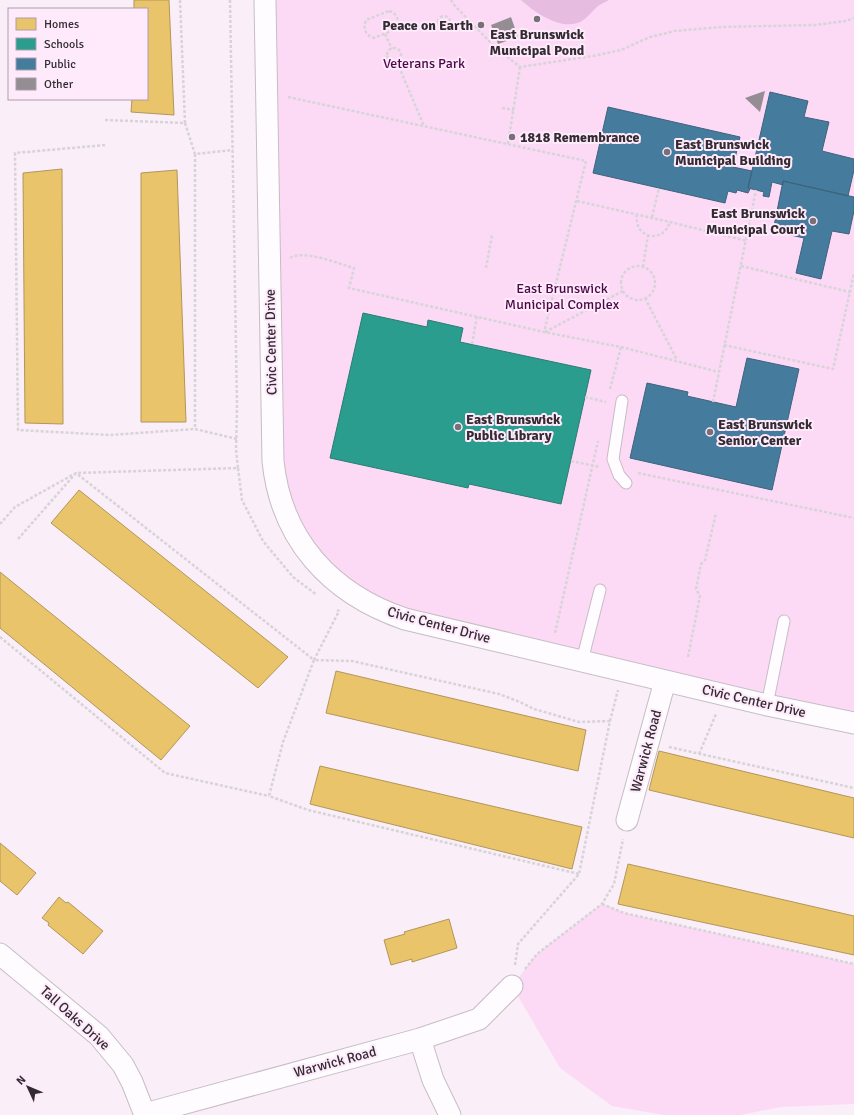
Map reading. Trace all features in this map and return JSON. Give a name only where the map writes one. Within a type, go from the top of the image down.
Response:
[{"type":"street","name":"Civic Center Drive","points":[[265,0],[272,449],[278,492],[292,527],[301,543],[325,572],[354,596],[388,613],[406,619],[767,705],[854,723]]},
{"type":"street","name":"Warwick Road","points":[[627,820],[665,681]]},
{"type":"street","name":"Tall Oaks Drive","points":[[0,954],[99,1036],[123,1065],[132,1082],[145,1115]]},
{"type":"street","name":"Warwick Road","points":[[145,1115],[420,1039],[480,1019],[512,986]]},
{"type":"street","points":[[420,1039],[432,1080],[450,1115]]},
{"type":"lane","points":[[622,401],[613,459],[619,475],[626,483]]},
{"type":"lane","points":[[582,661],[600,590]]},
{"type":"lane","points":[[767,705],[784,621]]},
{"type":"path","points":[[180,0],[186,123],[195,154],[195,429]]},
{"type":"path","points":[[230,0],[237,439],[238,468],[242,500],[264,541],[293,577],[322,598]]},
{"type":"path","points":[[451,0],[494,46],[520,67],[593,56],[621,50],[650,37],[675,31],[722,27],[815,25],[845,22],[854,18]]},
{"type":"path","points":[[389,11],[394,13],[398,18],[396,29],[385,34],[374,38],[368,36],[365,32],[364,26],[366,20],[389,11]]},
{"type":"path","points":[[442,16],[447,16],[450,21],[449,25],[446,28],[441,26],[438,23],[439,19],[442,16]]},
{"type":"path","points":[[385,34],[392,49]]},
{"type":"path","points":[[392,49],[397,49],[400,52],[400,59],[397,62]]},
{"type":"path","points":[[392,49],[388,53],[387,58],[390,61],[397,62]]},
{"type":"path","points":[[397,62],[424,127]]},
{"type":"path","points":[[508,144],[520,67]]},
{"type":"path","points":[[287,90],[287,97],[586,161],[544,332]]},
{"type":"path","points":[[502,108],[514,110]]},
{"type":"path","points":[[105,120],[186,123]]},
{"type":"path","points":[[105,145],[15,153],[18,430],[110,435],[195,429],[237,439]]},
{"type":"path","points":[[195,154],[233,150]]},
{"type":"path","points":[[652,217],[659,188]]},
{"type":"path","points":[[713,402],[756,190]]},
{"type":"path","points":[[577,201],[652,217],[746,241]]},
{"type":"path","points":[[637,214],[636,220],[640,231],[648,235],[661,235],[666,231],[670,222]]},
{"type":"path","points":[[486,268],[492,235]]},
{"type":"path","points":[[642,267],[648,235]]},
{"type":"path","points":[[269,258],[289,258],[298,254],[319,258],[354,268],[349,288],[544,332],[621,347],[719,372]]},
{"type":"path","points":[[741,266],[850,292]]},
{"type":"path","points":[[633,267],[642,267],[649,270],[655,280],[653,290],[645,298],[634,300],[629,298],[623,291],[621,284],[624,273],[633,267]]},
{"type":"path","points":[[724,345],[833,369],[854,273]]},
{"type":"path","points":[[544,332],[623,291]]},
{"type":"path","points":[[645,298],[677,361]]},
{"type":"path","points":[[472,344],[477,316]]},
{"type":"path","points":[[605,409],[621,347]]},
{"type":"path","points":[[585,397],[607,402]]},
{"type":"path","points":[[551,654],[599,437]]},
{"type":"path","points":[[571,461],[604,468]]},
{"type":"path","points":[[0,524],[15,507],[76,473],[238,468]]},
{"type":"path","points":[[18,539],[76,473]]},
{"type":"path","points":[[76,473],[314,660],[352,661],[442,680],[499,694],[534,709],[579,722],[610,721],[579,874],[518,944],[512,986]]},
{"type":"path","points":[[637,473],[854,518]]},
{"type":"path","points":[[688,657],[700,596],[696,589],[701,564],[705,560],[716,513]]},
{"type":"path","points":[[269,796],[283,742],[314,660],[339,611],[333,607]]},
{"type":"path","points":[[0,637],[165,773],[269,796],[308,810],[579,874]]},
{"type":"path","points":[[699,754],[717,712]]},
{"type":"path","points":[[648,743],[854,788]]},
{"type":"path","points":[[512,986],[536,954],[602,904],[614,884],[627,820]]},
{"type":"path","points":[[602,904],[624,912],[854,964]]},
{"type":"green space","name":"East Brunswick Municipal Complex","points":[[265,0],[854,0],[854,723],[354,596],[284,509]]},
{"type":"green space","points":[[602,904],[624,913],[854,964],[854,1104],[781,1107],[740,1115],[664,1115],[612,1106],[560,1068],[512,986],[537,954]]},
{"type":"shaded area","name":"East Brunswick Municipal Pond","points":[[521,0],[609,0],[598,6],[582,21],[574,24],[566,24],[550,20]]},
{"type":"building: Homes","points":[[134,0],[169,0],[174,115],[131,112],[132,100],[148,100],[148,8],[134,8]]},
{"type":"building: Homes","points":[[62,169],[63,424],[25,423],[23,173]]},
{"type":"building: Homes","points":[[177,170],[186,422],[141,422],[141,173]]},
{"type":"building: Homes","points":[[79,490],[288,657],[258,688],[51,523]]},
{"type":"building: Homes","points":[[0,572],[190,726],[161,760],[0,628]]},
{"type":"building: Homes","points":[[336,671],[586,730],[578,771],[326,713]]},
{"type":"building: Homes","points":[[659,751],[854,798],[854,838],[649,790]]},
{"type":"building: Homes","points":[[320,766],[582,827],[572,869],[310,804]]},
{"type":"building: Homes","points":[[0,843],[36,873],[17,895],[0,881]]},
{"type":"building: Homes","points":[[628,864],[854,916],[854,955],[618,904]]},
{"type":"building: Homes","points":[[59,897],[66,903],[68,902],[103,931],[83,954],[48,925],[49,923],[42,918]]},
{"type":"building: Homes","points":[[449,919],[457,948],[412,962],[412,959],[391,965],[384,940],[405,934],[404,932]]},
{"type":"building: Schools","name":"East Brunswick Public Library","points":[[363,313],[427,327],[428,320],[463,328],[460,342],[591,370],[561,504],[469,484],[468,488],[330,458]]},
{"type":"building: Public","points":[[770,92],[808,101],[804,117],[829,122],[822,151],[854,159],[854,170],[848,196],[783,181],[783,185],[772,182],[769,197],[763,196],[764,192],[748,188]]},
{"type":"building: Public","name":"East Brunswick Municipal Building","points":[[608,107],[740,137],[733,167],[752,171],[748,188],[750,189],[748,193],[737,190],[736,193],[728,191],[725,203],[593,173]]},
{"type":"building: Public","name":"East Brunswick Municipal Court","points":[[783,181],[854,197],[854,211],[849,234],[832,231],[821,279],[796,273],[804,238],[773,231]]},
{"type":"building: Public","name":"East Brunswick Senior Center","points":[[747,358],[799,369],[772,490],[630,458],[647,383],[688,392],[687,396],[736,407]]},
{"type":"building: Other","points":[[511,17],[518,37],[498,44],[491,25]]},
{"type":"building: Other","points":[[765,91],[760,112],[745,98]]},
{"type":"place","name":"East Brunswick Municipal Pond","points":[[537,19]]},
{"type":"place","name":"Peace on Earth","points":[[481,25]]},
{"type":"place","name":"1818 Remembrance","points":[[512,137]]},
{"type":"place","name":"East Brunswick Municipal Building","points":[[667,152]]},
{"type":"place","name":"East Brunswick Municipal Court","points":[[813,221]]},
{"type":"place","name":"East Brunswick Public Library","points":[[458,427]]},
{"type":"place","name":"East Brunswick Senior Center","points":[[710,432]]},
{"type":"park label","name":"Veterans Park","points":[[424,63]]}]
